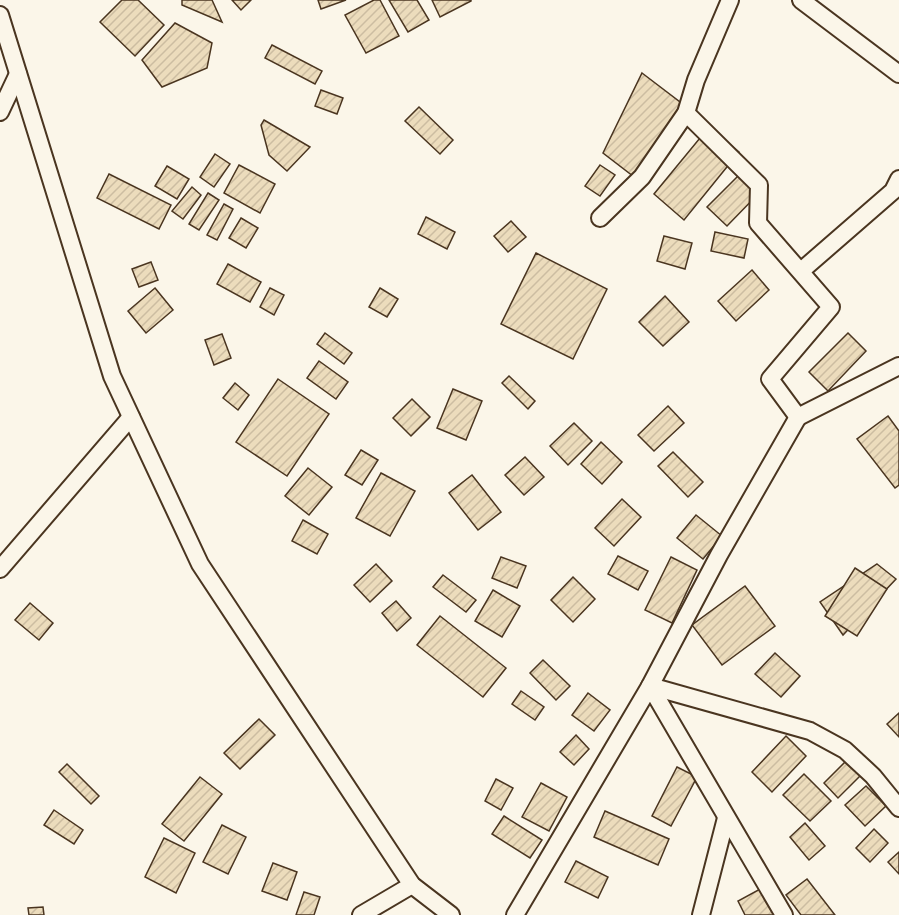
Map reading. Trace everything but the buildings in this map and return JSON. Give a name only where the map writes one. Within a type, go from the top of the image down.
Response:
[{"type":"street","points":[[600,218],[642,177],[686,113],[696,80],[730,0]]},
{"type":"street","points":[[801,0],[899,74]]},
{"type":"street","points":[[0,15],[112,376],[200,564],[412,885],[451,915]]},
{"type":"street","points":[[0,112],[18,74]]},
{"type":"street","points":[[686,113],[759,185],[758,223],[831,307],[770,379],[798,417]]},
{"type":"street","points":[[801,271],[893,191],[899,179]]},
{"type":"street","points":[[515,915],[650,686],[719,555],[798,417],[899,366]]},
{"type":"street","points":[[0,569],[131,417]]},
{"type":"street","points":[[650,686],[810,731],[845,750],[873,776],[899,808]]},
{"type":"street","points":[[650,686],[784,915]]},
{"type":"street","points":[[701,915],[726,818]]},
{"type":"street","points":[[360,915],[412,885]]}]
